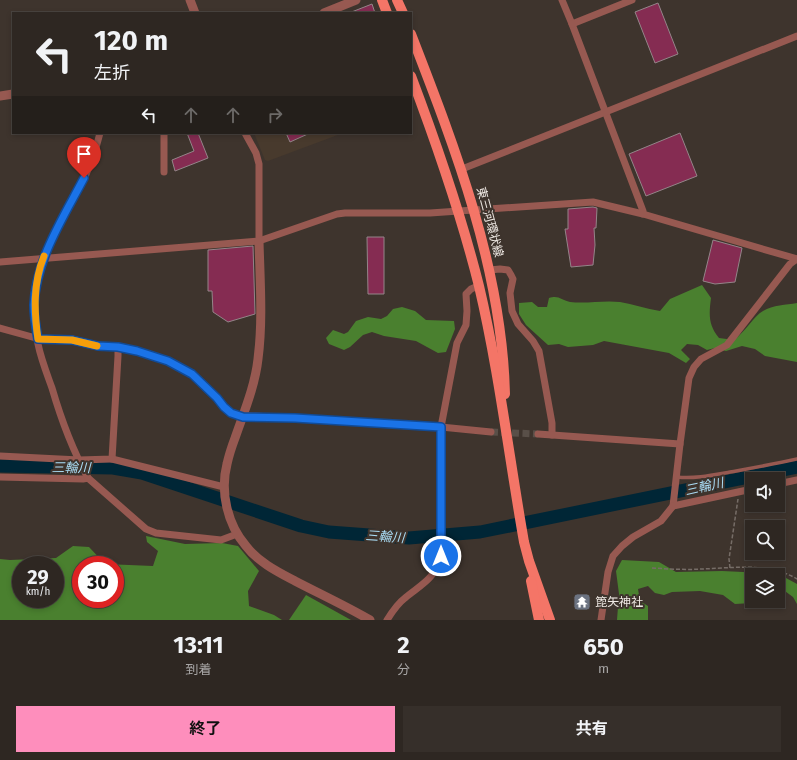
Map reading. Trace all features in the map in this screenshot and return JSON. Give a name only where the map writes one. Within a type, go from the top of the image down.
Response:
[{"type":"main road","points":[[382,0],[387,12]]},
{"type":"main road","points":[[398,0],[402,12]]},
{"type":"main road","name":"東三河環状線","points":[[412,37],[462,170],[490,270],[502,352],[506,425]]},
{"type":"main road","name":"東三河環状線","points":[[412,79],[448,175],[478,286],[506,425],[524,542],[529,561],[550,620]]},
{"type":"main road","name":"東三河環状線","points":[[529,561],[530,579],[538,620]]},
{"type":"street","points":[[190,0],[195,12]]},
{"type":"street","points":[[326,12],[356,0]]},
{"type":"street","points":[[562,0],[643,214]]},
{"type":"street","points":[[572,24],[632,0]]},
{"type":"street","points":[[462,170],[797,36]]},
{"type":"street","points":[[0,96],[12,94]]},
{"type":"street","points":[[100,134],[92,160],[84,178],[43,258],[34,306],[38,339],[62,423],[68,439],[80,460],[87,477],[146,529],[156,533],[221,540],[237,534]]},
{"type":"street","points":[[164,134],[164,172]]},
{"type":"street","points":[[246,134],[256,153],[259,164],[260,317],[258,358],[254,379],[227,463],[224,489],[228,511],[237,534],[246,547],[259,559],[280,573],[370,620]]},
{"type":"street","points":[[0,262],[259,241],[337,214],[430,213],[593,202],[643,214],[797,259]]},
{"type":"street","points":[[601,620],[608,572],[613,556],[633,537],[661,521],[673,504],[689,378],[694,367],[701,359],[727,345],[790,264],[797,259]]},
{"type":"street","points":[[490,270],[508,270],[513,279],[510,293],[512,311],[518,324],[533,341],[539,351],[552,423],[552,435]]},
{"type":"street","points":[[386,620],[404,598],[426,583],[438,566],[441,556],[441,427],[457,343],[466,325],[466,294],[471,289],[478,286]]},
{"type":"street","points":[[0,328],[38,339],[72,340],[98,346],[118,347],[137,351],[168,361],[192,374],[231,413],[243,417],[295,418],[441,427],[492,432]]},
{"type":"street","points":[[112,459],[118,347]]},
{"type":"street","points":[[538,434],[680,444]]},
{"type":"street","points":[[0,456],[80,460],[112,459],[224,489]]},
{"type":"street","points":[[0,477],[84,480],[87,477]]},
{"type":"street","points":[[785,483],[797,480]]},
{"type":"street","points":[[673,504],[745,490]]},
{"type":"lane","points":[[675,479],[769,466],[797,459]]},
{"type":"path","points":[[730,568],[729,559],[738,498],[736,494],[732,493]]},
{"type":"path","points":[[652,568],[702,570],[730,568],[774,570],[785,572],[797,578]]},
{"type":"shaded area","points":[[254,134],[340,134],[268,161],[265,160]]},
{"type":"green space","points":[[702,285],[711,298],[711,324],[719,338],[734,340],[763,311],[775,306],[797,303],[797,362],[765,356],[755,349],[742,346],[726,351],[715,348],[707,350],[698,345],[687,344],[681,350],[690,359],[686,363],[669,353],[604,341],[593,345],[568,347],[559,344],[548,345],[526,325],[519,314],[519,303],[532,302],[538,307],[547,307],[549,298],[555,297],[570,302],[620,302],[660,311],[670,299]]},
{"type":"green space","points":[[402,307],[415,311],[426,320],[454,321],[455,329],[446,352],[438,353],[416,341],[384,336],[372,332],[363,335],[350,347],[344,350],[329,344],[326,338],[333,330],[344,334],[348,332],[356,321],[368,317],[381,319],[387,316],[393,309]]},
{"type":"green space","points":[[146,536],[185,544],[222,543],[238,546],[259,571],[248,591],[249,606],[274,615],[282,620],[0,620],[0,559],[12,560],[12,608],[64,608],[64,556],[59,556],[73,546],[89,547],[97,556],[72,556],[72,608],[124,608],[124,565],[153,566],[158,551],[147,542]]},
{"type":"green space","points":[[622,560],[659,562],[676,572],[745,572],[745,603],[735,604],[723,595],[700,591],[672,592],[664,595],[655,593],[648,586],[638,589],[640,601],[648,606],[648,620],[617,620],[619,594],[616,571]]},
{"type":"green space","points":[[785,578],[797,584],[797,604],[793,597],[785,591]]},
{"type":"green space","points":[[306,595],[351,620],[289,620]]},
{"type":"building","points":[[658,3],[678,54],[655,63],[635,12]]},
{"type":"building","points":[[372,4],[375,12],[352,12]]},
{"type":"building","points":[[680,133],[697,176],[646,196],[629,154]]},
{"type":"building","points":[[187,134],[198,134],[208,158],[175,171],[172,160],[194,151]]},
{"type":"building","points":[[286,134],[308,134],[290,142]]},
{"type":"building","points":[[597,208],[596,228],[594,228],[595,245],[593,265],[571,267],[565,229],[568,229],[568,209]]},
{"type":"building","points":[[367,237],[384,237],[384,294],[368,294]]},
{"type":"building","points":[[713,240],[742,248],[735,282],[715,284],[703,281]]},
{"type":"building","points":[[253,246],[255,314],[228,322],[213,312],[212,291],[208,291],[208,250]]},
{"type":"waterway","name":"三輪川","points":[[0,466],[113,468],[142,473],[301,526],[329,532],[409,538],[480,532],[797,467]]},
{"type":"tunnel","points":[[491,432],[538,434]]},
{"type":"slow traffic","points":[[44,256],[34,306],[38,339],[72,340],[97,346]]},
{"type":"place","name":"箆矢神社","points":[[582,602]]},
{"type":"route","points":[[84,178],[47,248],[41,265],[34,306],[38,339],[72,340],[98,346],[118,347],[137,351],[168,361],[192,374],[231,413],[243,417],[295,418],[441,427],[441,556]]}]
